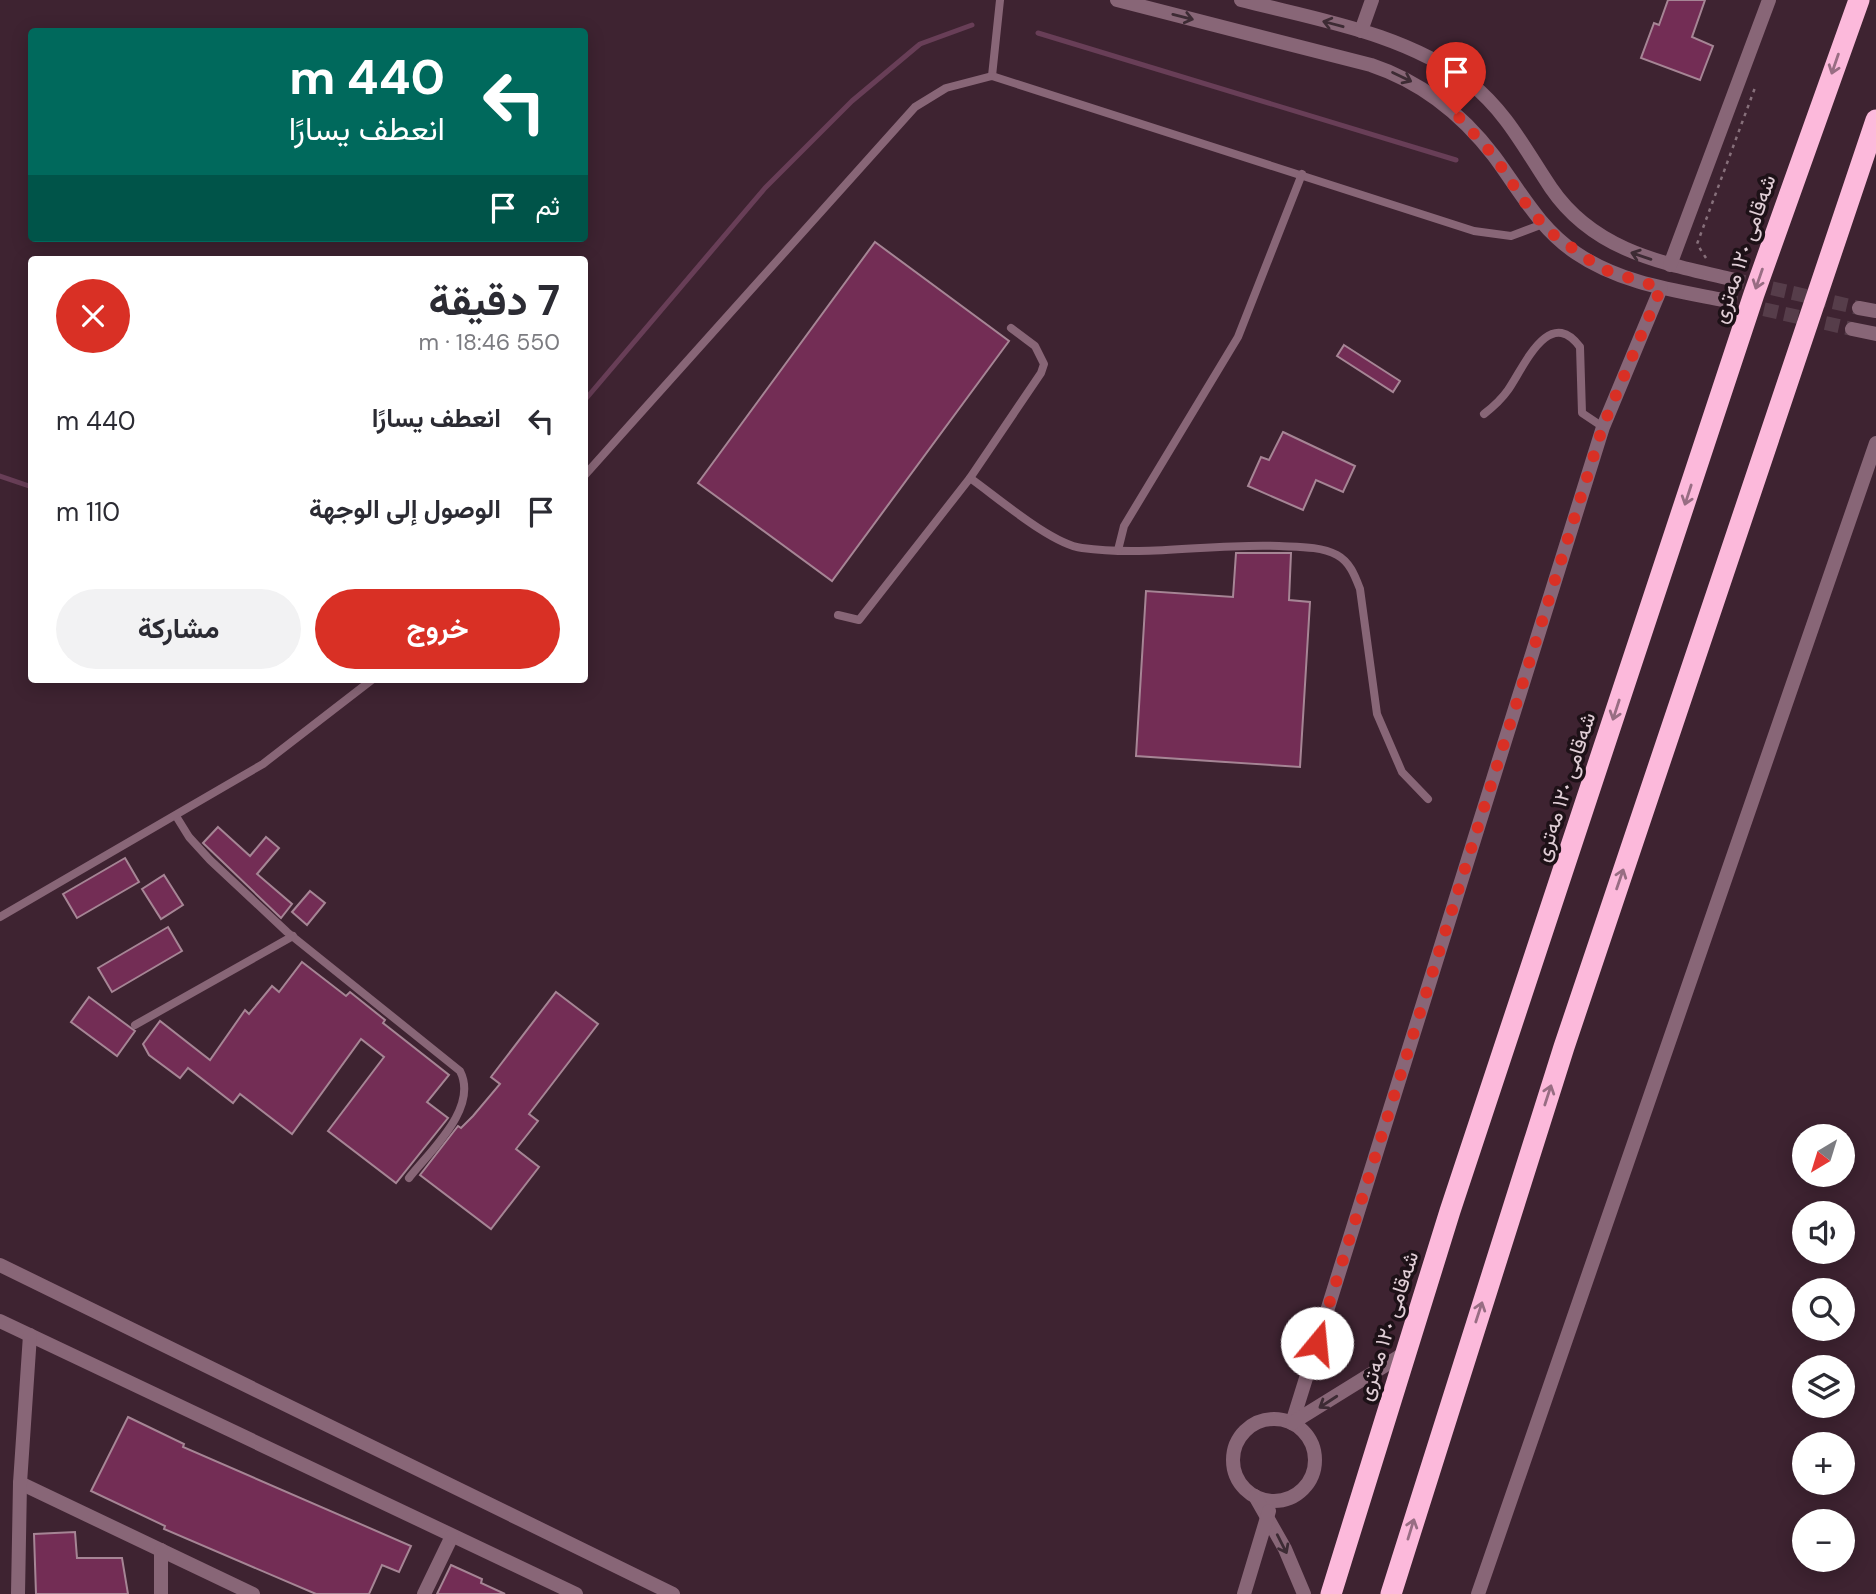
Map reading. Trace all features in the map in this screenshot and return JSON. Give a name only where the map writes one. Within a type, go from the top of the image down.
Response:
[{"type":"highway","name":"شەقامی ١٢٠ مەتری","points":[[1331,1594],[1405,1353],[1749,307],[1859,0]]},
{"type":"highway","points":[[1391,1594],[1568,1034],[1876,120]]},
{"type":"street","points":[[1117,0],[1371,65],[1408,79],[1441,100],[1469,128],[1543,224],[1575,253],[1602,269],[1661,288],[1723,300]]},
{"type":"street","points":[[1241,0],[1361,31],[1431,57],[1490,100],[1570,211],[1616,246],[1670,265],[1731,279]]},
{"type":"street","points":[[1361,31],[1372,0]]},
{"type":"street","points":[[1670,265],[1769,0]]},
{"type":"street","points":[[1292,1423],[1603,426],[1661,288]]},
{"type":"street","points":[[1859,307],[1876,311]]},
{"type":"street","points":[[1852,329],[1876,334]]},
{"type":"street","points":[[1478,1594],[1876,443]]},
{"type":"street","points":[[0,1265],[673,1594]]},
{"type":"street","points":[[0,1321],[576,1594]]},
{"type":"street","points":[[18,1594],[20,1483],[30,1335]]},
{"type":"street","points":[[1292,1423],[1405,1353]]},
{"type":"street","points":[[1255,1496],[1273,1500],[1293,1496],[1303,1488],[1314,1466],[1310,1441],[1292,1423],[1279,1419],[1264,1420],[1251,1425],[1238,1441],[1233,1462],[1236,1476],[1255,1496],[1268,1517],[1304,1594]]},
{"type":"street","points":[[20,1483],[253,1594]]},
{"type":"street","points":[[1244,1594],[1273,1500]]},
{"type":"street","points":[[424,1594],[452,1536]]},
{"type":"street","points":[[161,1550],[161,1594]]},
{"type":"lane","points":[[992,76],[1000,0]]},
{"type":"lane","points":[[588,472],[915,107],[946,88],[992,76],[1474,231],[1511,236],[1543,224]]},
{"type":"lane","points":[[1118,550],[1124,526],[1238,337],[1302,174]]},
{"type":"lane","points":[[838,615],[859,620],[970,478],[1044,364],[1035,346],[1011,328]]},
{"type":"lane","points":[[1484,414],[1500,400],[1545,337],[1555,332],[1566,333],[1580,347],[1582,413],[1588,420],[1603,426]]},
{"type":"lane","points":[[970,478],[1059,541],[1080,548],[1149,551],[1229,544],[1311,548],[1336,554],[1346,561],[1360,589],[1377,714],[1402,772],[1428,799]]},
{"type":"lane","points":[[0,917],[263,764],[368,683]]},
{"type":"lane","points":[[176,816],[189,837],[210,859],[293,936],[451,1062],[466,1082],[466,1094],[455,1117],[409,1178]]},
{"type":"lane","points":[[135,1025],[293,936]]},
{"type":"path","points":[[1707,258],[1697,244],[1758,77]]},
{"type":"building","points":[[1668,0],[1705,0],[1692,37],[1713,46],[1700,80],[1641,58],[1654,23],[1659,25]]},
{"type":"building","points":[[875,242],[1009,341],[832,581],[698,483]]},
{"type":"building","points":[[1344,345],[1400,381],[1393,392],[1337,356]]},
{"type":"building","points":[[1283,432],[1355,466],[1343,492],[1316,480],[1303,510],[1248,486],[1261,457],[1269,460]]},
{"type":"building","points":[[1236,553],[1291,553],[1289,600],[1310,602],[1300,767],[1136,756],[1146,591],[1233,597]]},
{"type":"building","points":[[218,827],[250,856],[266,837],[279,848],[257,874],[292,904],[281,918],[203,843]]},
{"type":"building","points":[[125,858],[139,882],[77,918],[63,894]]},
{"type":"building","points":[[164,875],[183,905],[161,919],[142,889]]},
{"type":"building","points":[[310,891],[325,903],[307,925],[292,912]]},
{"type":"building","points":[[168,927],[182,951],[112,992],[98,968]]},
{"type":"building","points":[[302,962],[346,996],[350,992],[385,1020],[383,1023],[449,1075],[427,1102],[448,1118],[396,1183],[328,1131],[384,1057],[361,1039],[292,1134],[240,1094],[233,1103],[188,1068],[180,1078],[149,1055],[143,1044],[160,1021],[210,1060],[245,1010],[249,1014],[272,986],[279,992]]},
{"type":"building","points":[[556,992],[598,1024],[529,1114],[538,1121],[516,1149],[539,1167],[491,1229],[420,1175],[458,1126],[461,1128],[473,1116],[500,1084],[491,1077]]},
{"type":"building","points":[[89,997],[135,1031],[117,1056],[71,1022]]},
{"type":"building","points":[[128,1417],[184,1444],[183,1447],[411,1546],[399,1572],[382,1565],[369,1594],[316,1594],[164,1529],[165,1526],[91,1491]]},
{"type":"building","points":[[75,1532],[77,1558],[122,1558],[128,1594],[36,1594],[34,1534]]},
{"type":"building","points":[[451,1565],[482,1579],[481,1583],[505,1594],[437,1594]]},
{"type":"waterway","points":[[588,396],[765,188],[852,101],[920,44],[972,25]]},
{"type":"waterway","points":[[1038,33],[1456,160]]},
{"type":"waterway","points":[[0,476],[28,486]]},
{"type":"tunnel","points":[[1731,279],[1859,308]]},
{"type":"tunnel","points":[[1723,300],[1852,329]]},
{"type":"route","points":[[1317,1343],[1603,426],[1661,288],[1602,269],[1575,253],[1551,233],[1530,210],[1494,156],[1456,114]]}]
